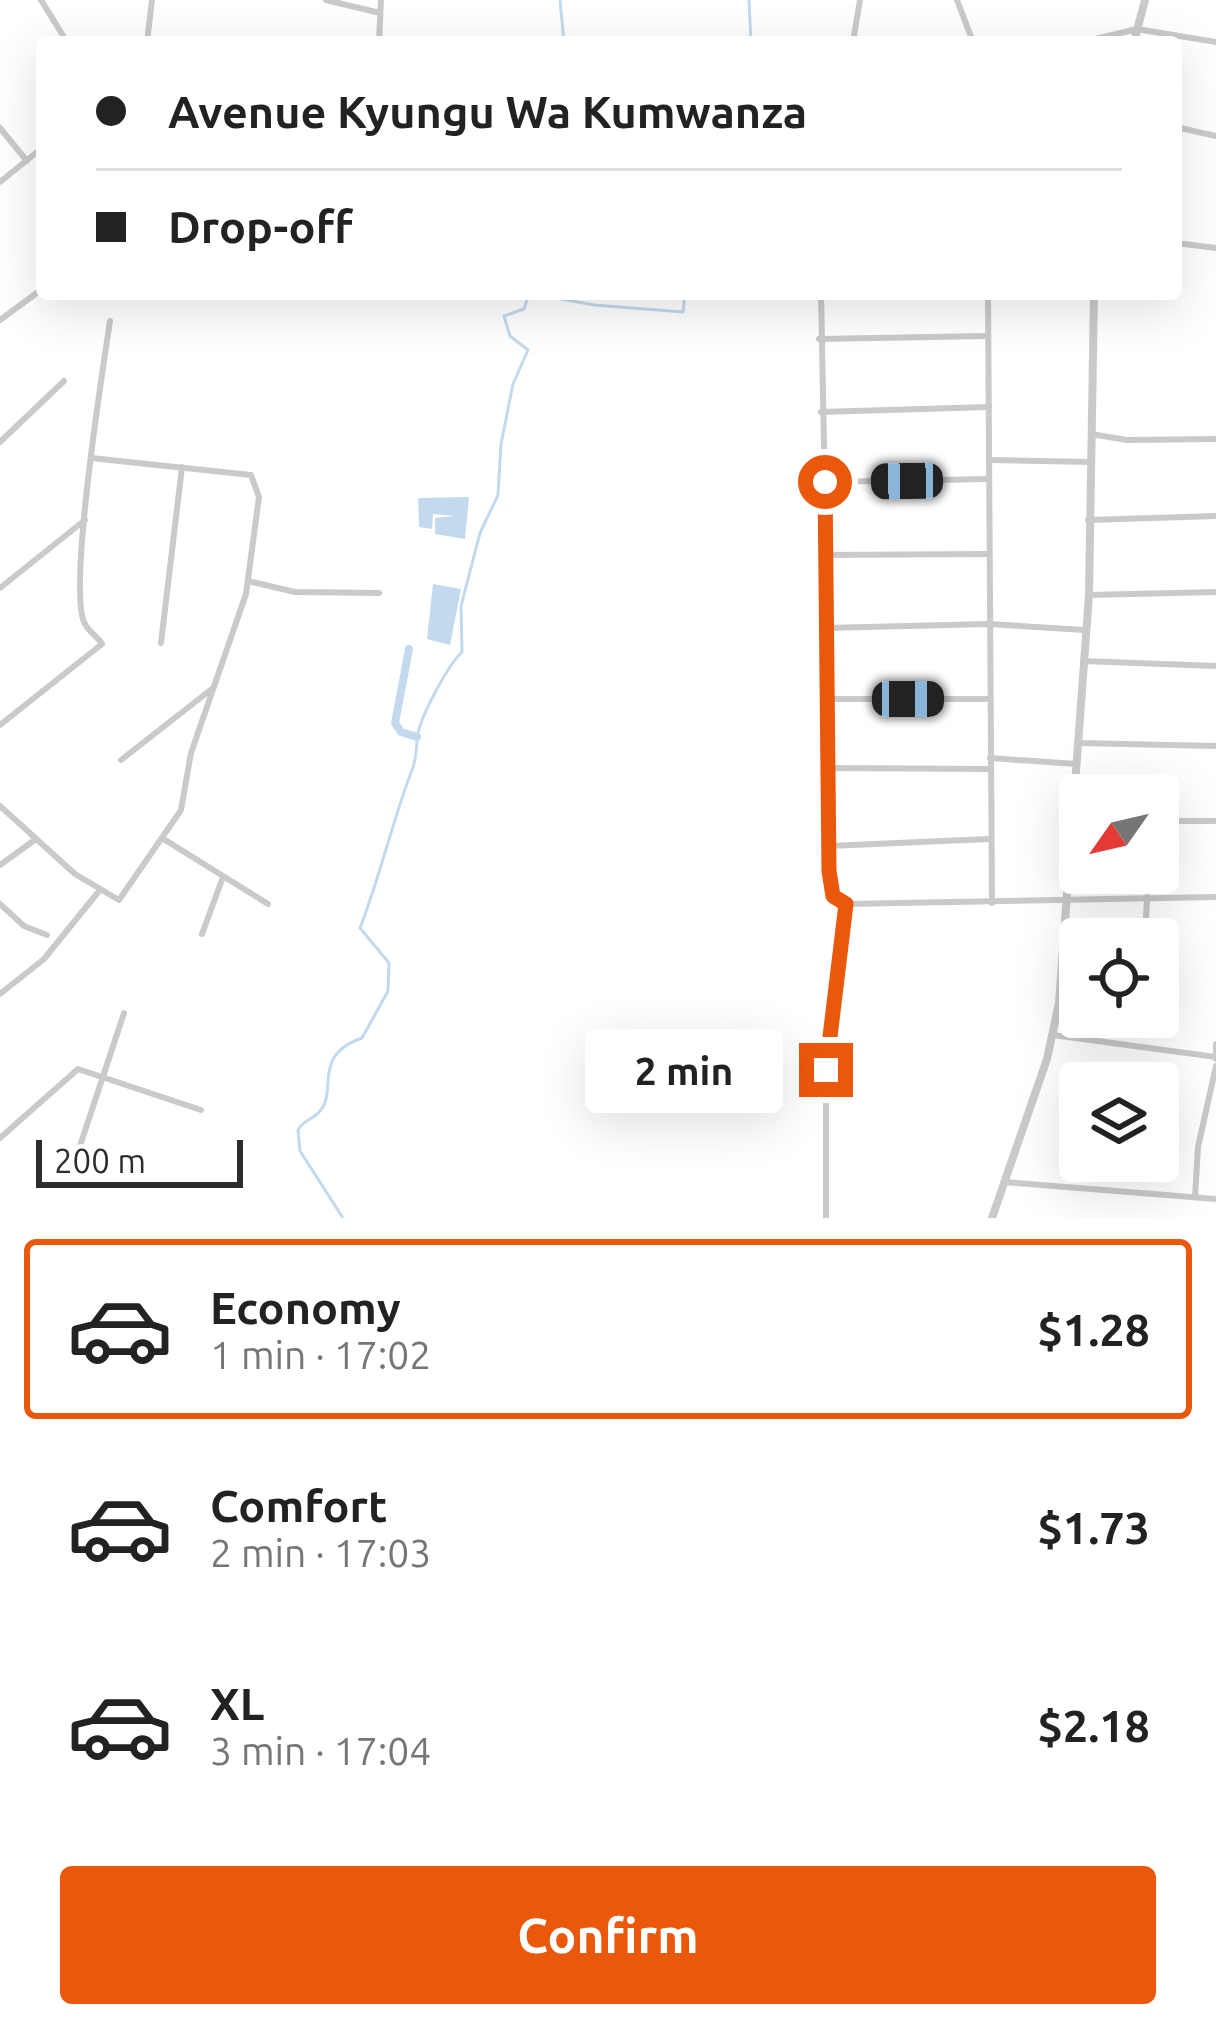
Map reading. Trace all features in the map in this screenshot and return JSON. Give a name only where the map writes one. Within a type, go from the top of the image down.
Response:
[{"type":"street","points":[[41,0],[63,36]]},
{"type":"street","points":[[148,36],[152,0]]},
{"type":"street","points":[[326,0],[380,14]]},
{"type":"street","points":[[379,36],[381,0]]},
{"type":"street","points":[[854,36],[860,0]]},
{"type":"street","points":[[957,0],[971,36]]},
{"type":"street","points":[[1135,36],[1144,0]]},
{"type":"street","points":[[1106,36],[1137,28],[1216,42]]},
{"type":"street","points":[[0,128],[26,160]]},
{"type":"street","points":[[1182,128],[1216,136]]},
{"type":"street","points":[[0,182],[36,152]]},
{"type":"street","points":[[1182,244],[1216,248]]},
{"type":"street","points":[[0,320],[36,293]]},
{"type":"street","points":[[820,300],[833,896],[846,904],[1216,897]]},
{"type":"street","points":[[988,300],[992,903]]},
{"type":"street","points":[[1076,774],[1089,596],[1094,300]]},
{"type":"street","points":[[0,725],[102,644],[82,620],[85,520],[110,321]]},
{"type":"street","points":[[819,340],[986,337]]},
{"type":"street","points":[[0,442],[64,381]]},
{"type":"street","points":[[821,412],[989,407]]},
{"type":"street","points":[[1091,434],[1127,440],[1216,439]]},
{"type":"street","points":[[0,806],[99,891],[119,900],[181,809],[191,753],[248,581],[258,512],[254,480],[246,472],[91,458]]},
{"type":"street","points":[[988,460],[1091,462]]},
{"type":"street","points":[[161,643],[182,466]]},
{"type":"street","points":[[825,482],[989,479]]},
{"type":"street","points":[[1088,520],[1216,516]]},
{"type":"street","points":[[0,588],[85,520]]},
{"type":"street","points":[[825,555],[990,554]]},
{"type":"street","points":[[248,581],[295,592],[379,592]]},
{"type":"street","points":[[1089,596],[1216,592]]},
{"type":"street","points":[[826,628],[989,625],[1084,630]]},
{"type":"street","points":[[1083,661],[1216,666]]},
{"type":"street","points":[[121,760],[214,687]]},
{"type":"street","points":[[827,699],[990,699]]},
{"type":"street","points":[[1078,743],[1216,746]]},
{"type":"street","points":[[990,758],[1076,764]]},
{"type":"street","points":[[828,768],[988,769]]},
{"type":"street","points":[[1179,820],[1216,821]]},
{"type":"street","points":[[0,865],[37,838]]},
{"type":"street","points":[[162,838],[268,904]]},
{"type":"street","points":[[829,846],[989,839]]},
{"type":"street","points":[[202,934],[224,877]]},
{"type":"street","points":[[0,994],[44,959],[99,891]]},
{"type":"street","points":[[992,1218],[1053,1036],[1068,894]]},
{"type":"street","points":[[1146,918],[1147,897]]},
{"type":"street","points":[[0,904],[24,926],[47,935]]},
{"type":"street","points":[[826,1218],[826,1070],[846,904]]},
{"type":"street","points":[[72,1170],[124,1013]]},
{"type":"street","points":[[1053,1036],[1216,1061]]},
{"type":"street","points":[[1195,1197],[1198,1148],[1216,1044]]},
{"type":"street","points":[[0,1138],[71,1072],[201,1110]]},
{"type":"street","points":[[1004,1182],[1216,1199]]},
{"type":"water","points":[[469,497],[465,539],[435,534],[435,518],[455,516],[433,514],[432,529],[419,527],[418,498]]},
{"type":"water","points":[[433,584],[461,589],[450,645],[427,639]]},
{"type":"waterway","points":[[560,0],[563,36]]},
{"type":"waterway","points":[[749,0],[751,36]]},
{"type":"waterway","points":[[343,1218],[300,1151],[298,1130],[325,1103],[336,1054],[362,1038],[388,991],[389,963],[360,928],[414,765],[420,725],[462,652],[461,606],[480,533],[498,495],[501,444],[513,384],[528,350],[510,336],[504,316],[524,309],[527,300]]},
{"type":"waterway","points":[[567,300],[683,312],[684,300]]},
{"type":"waterway","points":[[409,649],[395,723],[401,732],[417,737]]},
{"type":"route","points":[[825,482],[829,871],[833,896],[846,904],[826,1070]]}]
